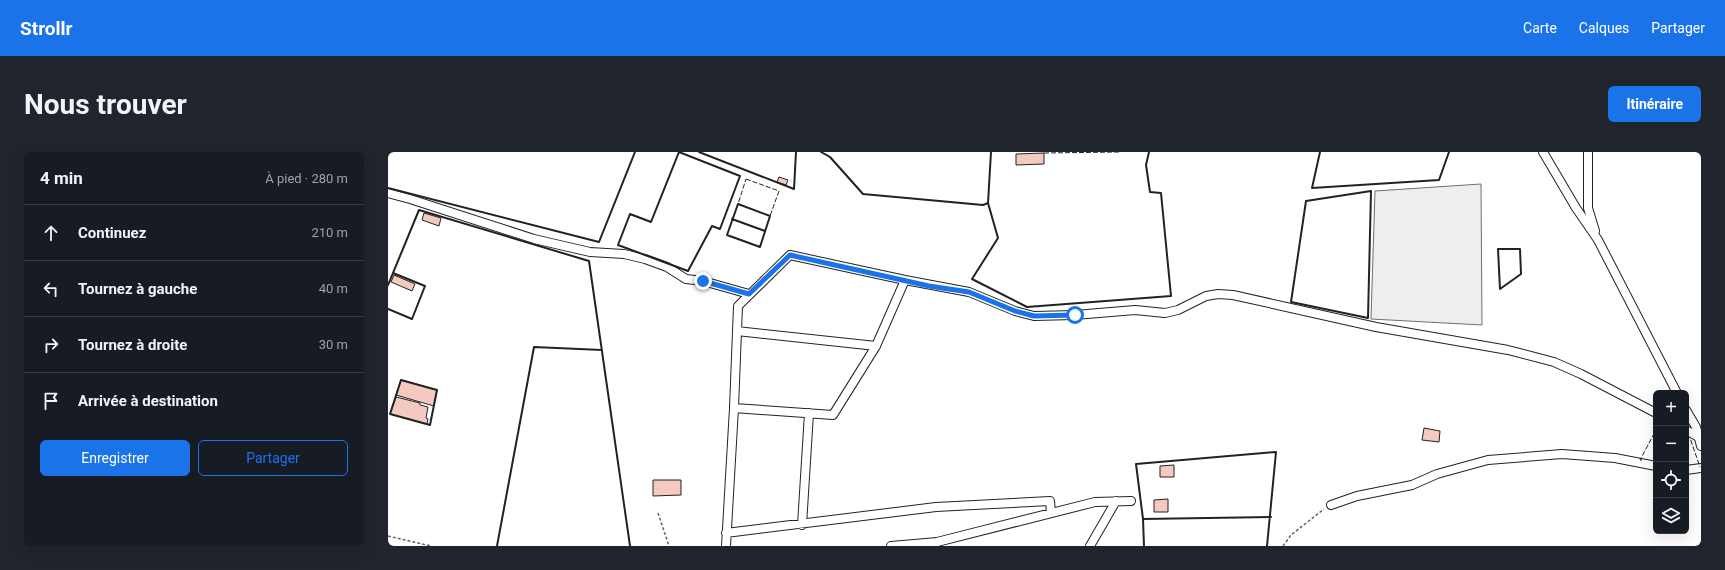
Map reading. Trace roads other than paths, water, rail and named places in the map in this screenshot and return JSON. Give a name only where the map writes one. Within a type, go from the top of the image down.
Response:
[{"type":"street","points":[[1543,152],[1576,208],[1598,240],[1675,390]]},
{"type":"street","points":[[1588,152],[1588,208],[1598,240]]},
{"type":"street","points":[[388,193],[534,239],[590,252],[624,254],[645,259],[666,267],[686,279],[703,281],[749,294]]},
{"type":"street","points":[[726,546],[738,306],[790,255],[929,286],[969,292],[1015,311],[1034,316],[1075,315],[1135,310],[1165,313],[1178,310],[1206,296],[1218,294],[1233,295],[1376,327],[1508,350],[1554,362],[1581,374],[1653,411]]},
{"type":"street","points":[[734,408],[833,415],[876,346],[905,280]]},
{"type":"street","points":[[737,330],[876,346]]},
{"type":"street","points":[[802,525],[809,413]]},
{"type":"street","points":[[1689,417],[1700,441]]},
{"type":"street","points":[[1689,432],[1700,441]]},
{"type":"street","points":[[1331,505],[1357,496],[1412,485],[1437,474],[1488,460],[1535,454],[1562,454],[1615,458],[1653,465]]},
{"type":"street","points":[[1689,470],[1701,468]]},
{"type":"street","points":[[726,533],[802,525],[936,507],[1050,501],[1051,514]]},
{"type":"street","points":[[1090,546],[1116,501]]},
{"type":"street","points":[[892,546],[937,542],[1095,502],[1131,501]]}]
